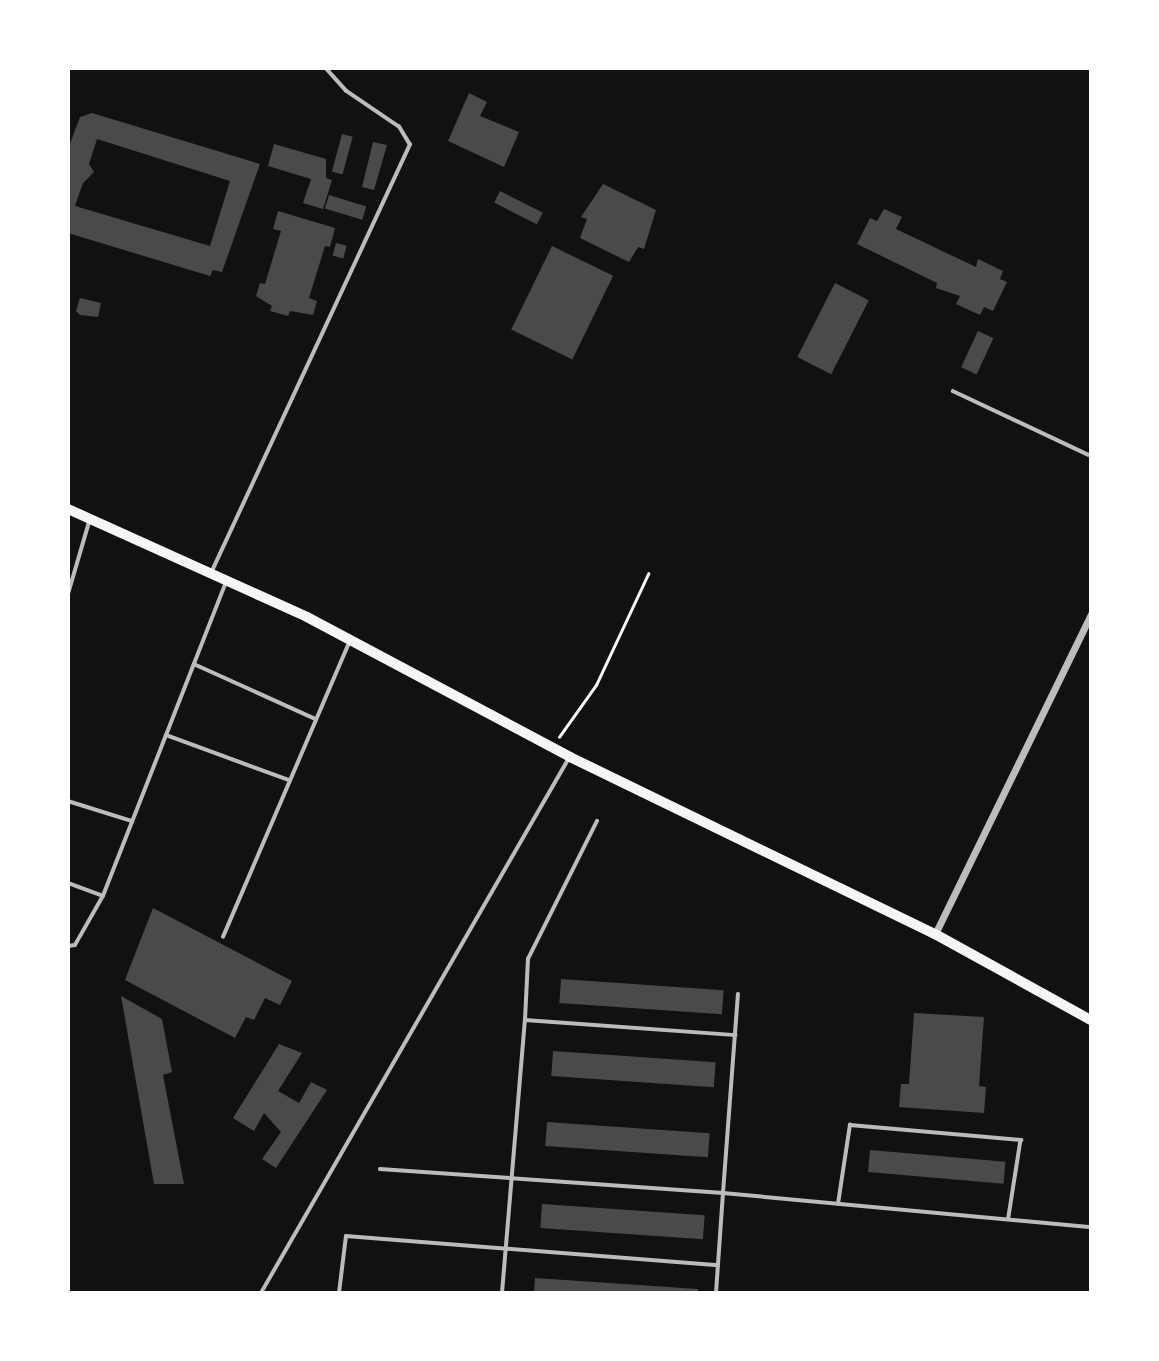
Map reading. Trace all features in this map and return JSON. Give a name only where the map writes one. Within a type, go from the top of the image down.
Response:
[{"type":"main road","points":[[68,509],[228,578],[551,748],[935,934],[1091,1020]]},
{"type":"street","points":[[935,934],[1091,614]]},
{"type":"lane","points":[[212,571],[410,145],[399,127],[346,91],[325,68]]},
{"type":"lane","points":[[953,391],[1091,456]]},
{"type":"lane","points":[[68,593],[90,518]]},
{"type":"lane","points":[[68,946],[75,945],[103,896],[228,578]]},
{"type":"lane","points":[[223,937],[350,640]]},
{"type":"lane","points":[[194,664],[316,719]]},
{"type":"lane","points":[[166,735],[289,781]]},
{"type":"lane","points":[[261,1293],[570,757]]},
{"type":"lane","points":[[68,801],[132,821]]},
{"type":"lane","points":[[502,1293],[528,959],[597,821]]},
{"type":"lane","points":[[68,883],[103,896]]},
{"type":"lane","points":[[716,1293],[738,995]]},
{"type":"lane","points":[[525,1020],[734,1035]]},
{"type":"lane","points":[[838,1204],[850,1125],[1021,1140],[1009,1217]]},
{"type":"lane","points":[[380,1169],[512,1176],[723,1193],[1009,1217],[1091,1227]]},
{"type":"lane","points":[[339,1293],[346,1236],[506,1246],[718,1265]]},
{"type":"path","points":[[551,748],[596,685],[648,573]]},
{"type":"building","points":[[469,93],[487,102],[480,116],[519,132],[504,167],[448,141]]},
{"type":"building","points":[[92,113],[260,164],[222,272],[213,270],[210,276],[68,233],[68,149],[80,117]],"holes":[[[97,139],[230,181],[210,246],[75,206],[83,183],[94,172],[89,164]]]},
{"type":"building","points":[[342,134],[353,137],[343,175],[332,172]]},
{"type":"building","points":[[373,142],[387,145],[374,190],[362,187]]},
{"type":"building","points":[[274,144],[326,159],[326,178],[332,180],[323,209],[303,203],[311,179],[268,166]]},
{"type":"building","points":[[603,184],[656,210],[644,249],[638,247],[629,262],[580,238],[587,219],[581,217]]},
{"type":"building","points":[[500,191],[543,213],[537,224],[494,203]]},
{"type":"building","points":[[329,195],[366,206],[362,220],[325,208]]},
{"type":"building","points":[[884,209],[902,217],[896,229],[976,267],[978,259],[1003,271],[1000,279],[1007,282],[993,311],[984,307],[980,315],[956,304],[960,296],[936,288],[937,283],[857,244],[870,218],[877,221]]},
{"type":"building","points":[[278,211],[335,228],[330,247],[325,246],[309,298],[317,301],[313,315],[290,311],[288,316],[270,311],[272,306],[256,296],[260,283],[265,284],[281,231],[273,229]]},
{"type":"building","points":[[336,243],[347,246],[343,258],[333,256]]},
{"type":"building","points":[[552,246],[613,276],[572,359],[511,330]]},
{"type":"building","points":[[835,283],[869,300],[831,374],[797,357]]},
{"type":"building","points":[[80,298],[101,303],[98,317],[80,315],[76,311]]},
{"type":"building","points":[[978,331],[993,338],[977,374],[961,367]]},
{"type":"building","points":[[153,908],[292,981],[280,1005],[265,998],[254,1020],[246,1017],[235,1038],[125,980]]},
{"type":"building","points":[[561,979],[724,990],[722,1014],[559,1003]]},
{"type":"building","points":[[121,996],[162,1019],[172,1072],[163,1075],[184,1184],[154,1184]]},
{"type":"building","points":[[914,1013],[984,1017],[979,1086],[986,1087],[984,1113],[899,1107],[901,1084],[909,1084]]},
{"type":"building","points":[[279,1044],[302,1053],[278,1091],[299,1103],[311,1082],[327,1090],[276,1168],[262,1159],[281,1132],[264,1113],[254,1131],[233,1118]]},
{"type":"building","points":[[553,1051],[716,1062],[714,1087],[551,1076]]},
{"type":"building","points":[[547,1122],[710,1133],[708,1157],[545,1146]]},
{"type":"building","points":[[870,1150],[1005,1162],[1004,1184],[868,1172]]},
{"type":"building","points":[[542,1204],[705,1215],[703,1239],[540,1228]]},
{"type":"building","points":[[535,1278],[698,1289],[698,1293],[534,1293]]}]
